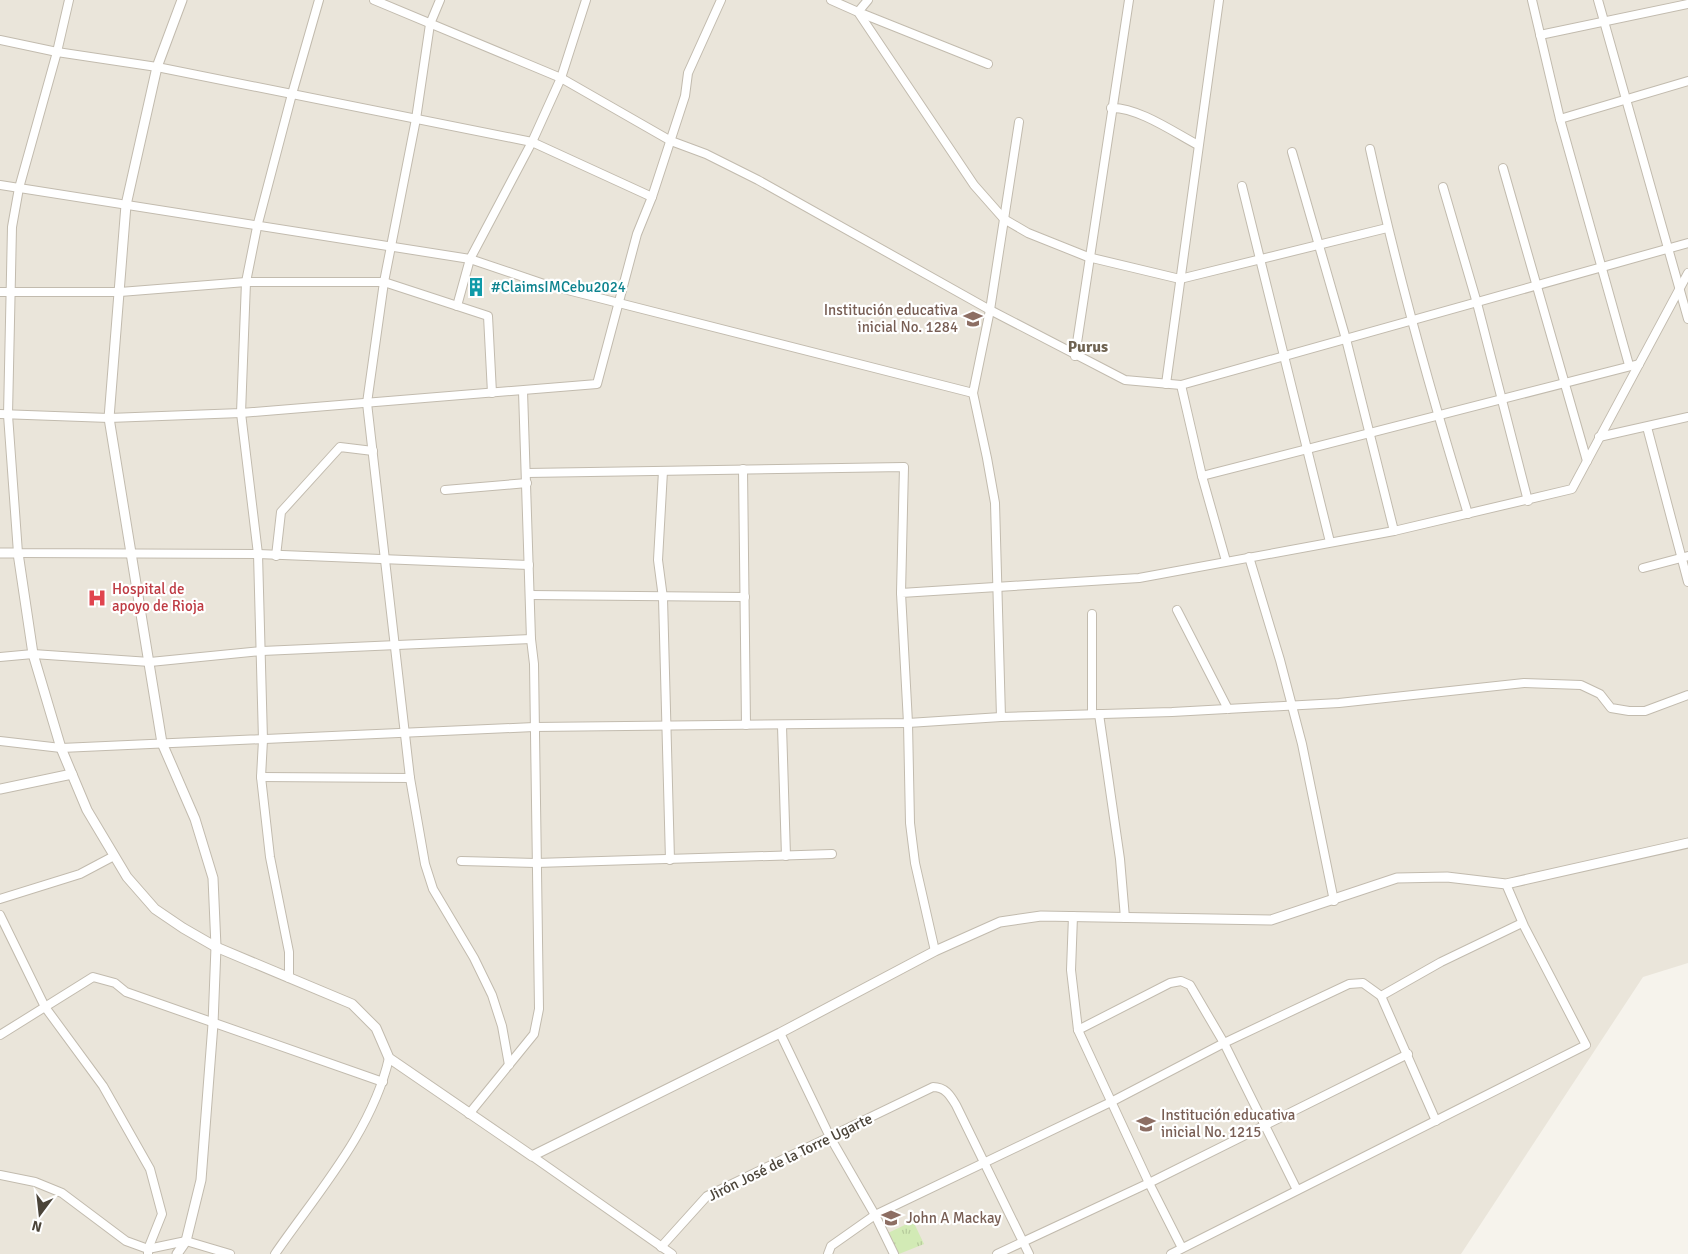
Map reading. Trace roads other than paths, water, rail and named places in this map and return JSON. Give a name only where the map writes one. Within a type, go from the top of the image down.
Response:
[{"type":"street","points":[[69,0],[57,52],[19,188],[12,227],[4,415],[18,554],[33,654],[61,748],[87,810],[127,877],[155,910],[216,947],[352,1004],[376,1028],[389,1058],[672,1254]]},
{"type":"street","points":[[176,1254],[186,1241],[201,1180],[213,1024],[216,947],[213,878],[195,819],[162,743],[109,418],[126,204],[157,67],[182,0]]},
{"type":"street","points":[[289,978],[289,952],[270,857],[261,777],[263,740],[262,651],[258,554],[241,413],[246,282],[257,227],[292,94],[320,0]]},
{"type":"street","points":[[374,0],[561,78],[671,141],[706,154],[758,180],[990,310],[1075,356],[1125,380],[1181,385],[1282,355],[1477,303],[1602,265],[1688,243]]},
{"type":"street","points":[[440,0],[430,24],[416,119],[384,282],[367,404],[410,778],[425,864],[434,889],[474,958],[492,995],[502,1026],[509,1065]]},
{"type":"street","points":[[457,306],[470,260],[532,142],[561,78],[586,0]]},
{"type":"street","points":[[4,415],[109,418],[241,413],[597,384],[637,234],[652,197],[686,96],[688,73],[721,0]]},
{"type":"street","points":[[831,0],[988,64]]},
{"type":"street","points":[[858,12],[868,0]]},
{"type":"street","points":[[1075,356],[1088,257],[1129,0]]},
{"type":"street","points":[[1166,384],[1219,0]]},
{"type":"street","points":[[1532,0],[1560,118],[1629,365]]},
{"type":"street","points":[[1598,0],[1624,99],[1688,319]]},
{"type":"street","points":[[1540,35],[1688,4]]},
{"type":"street","points":[[858,12],[968,177],[1004,219],[1028,233],[1088,257],[1180,280],[1387,228]]},
{"type":"street","points":[[0,40],[57,52],[157,67],[532,142],[652,197]]},
{"type":"street","points":[[1560,118],[1688,81]]},
{"type":"street","points":[[1111,108],[1120,108],[1148,119],[1198,145]]},
{"type":"street","points":[[1001,717],[995,503],[972,393],[990,310],[1019,122]]},
{"type":"street","points":[[1370,149],[1387,228],[1437,415],[1468,514]]},
{"type":"street","points":[[1292,152],[1346,339],[1394,531]]},
{"type":"street","points":[[1503,168],[1587,461]]},
{"type":"street","points":[[0,185],[470,260],[544,284],[618,304],[972,393]]},
{"type":"street","points":[[1242,186],[1282,355],[1330,542]]},
{"type":"street","points":[[1443,187],[1477,303],[1528,501]]},
{"type":"street","points":[[901,593],[1139,578],[1394,531],[1572,490],[1688,273]]},
{"type":"street","points":[[0,292],[120,292],[246,282],[384,282],[488,316],[492,393]]},
{"type":"street","points":[[1202,476],[1629,365],[1639,364]]},
{"type":"street","points":[[1181,385],[1202,476],[1226,561]]},
{"type":"street","points":[[469,1114],[534,1034],[539,1008],[534,664],[531,638],[523,390]]},
{"type":"street","points":[[1599,437],[1647,428],[1688,417]]},
{"type":"street","points":[[1647,428],[1685,557],[1688,582]]},
{"type":"street","points":[[276,556],[281,512],[340,447],[373,451]]},
{"type":"street","points":[[527,473],[904,467],[901,593],[908,723],[908,798],[915,863],[935,951]]},
{"type":"street","points":[[742,469],[746,725]]},
{"type":"street","points":[[663,471],[658,560],[663,598],[670,860]]},
{"type":"street","points":[[445,490],[527,483]]},
{"type":"street","points":[[0,553],[258,554],[386,561],[529,565]]},
{"type":"street","points":[[1249,557],[1302,744],[1334,901]]},
{"type":"street","points":[[1642,568],[1685,557]]},
{"type":"street","points":[[530,595],[663,598],[745,597]]},
{"type":"street","points":[[1177,610],[1228,709]]},
{"type":"street","points":[[1092,614],[1096,714],[1120,859],[1125,918]]},
{"type":"street","points":[[0,657],[33,654],[150,662],[262,651],[531,638]]},
{"type":"street","points":[[0,741],[61,748],[534,727],[782,726],[908,723],[1001,717],[1339,703],[1524,683],[1581,685],[1600,694],[1611,708],[1629,711],[1645,711],[1688,696]]},
{"type":"street","points":[[782,726],[786,856]]},
{"type":"street","points":[[0,789],[72,774]]},
{"type":"street","points":[[261,777],[410,778]]},
{"type":"street","points":[[532,1156],[780,1033],[935,951],[1000,922],[1021,918],[1073,916],[1272,920],[1334,901],[1397,878],[1447,877],[1506,884],[1688,843]]},
{"type":"street","points":[[461,861],[536,863],[832,854]]},
{"type":"street","points":[[0,899],[80,874],[114,856]]},
{"type":"street","points":[[1171,1254],[1586,1045],[1522,923],[1506,884]]},
{"type":"street","points":[[0,915],[45,1007],[102,1086],[150,1169],[162,1214],[148,1251]]},
{"type":"street","points":[[1073,916],[1071,970],[1078,1030],[1148,1183],[1182,1248]]},
{"type":"street","points":[[1381,996],[1441,962],[1522,923]]},
{"type":"street","points":[[0,1034],[93,977],[115,983],[126,992],[213,1024],[383,1082]]},
{"type":"street","points":[[1078,1030],[1170,982],[1181,981],[1190,985],[1224,1043],[1297,1190]]},
{"type":"street","points":[[828,1254],[831,1246],[874,1215],[1111,1102],[1224,1043],[1349,984],[1363,983],[1381,996],[1436,1120]]},
{"type":"street","points":[[780,1033],[830,1137],[894,1254]]},
{"type":"street","points":[[997,1254],[1148,1183],[1408,1054]]},
{"type":"street","points":[[275,1254],[354,1141],[383,1082],[389,1058]]},
{"type":"street","name":"Jirón José de la Torre Ugarte","points":[[661,1247],[707,1196],[933,1087],[942,1089],[951,1096],[986,1162]]},
{"type":"street","points":[[986,1162],[1029,1254]]},
{"type":"street","points":[[0,1175],[35,1182],[62,1193],[126,1241],[148,1251],[186,1241],[230,1254]]},
{"type":"place","name":"#ClaimsIMCebu2024","points":[[476,287]]},
{"type":"place","name":"Institución educativa inicial No. 1284","points":[[973,319]]},
{"type":"place","name":"Hospital de apoyo de Rioja","points":[[97,598]]},
{"type":"place","name":"Institución educativa inicial No. 1215","points":[[1146,1124]]},
{"type":"place","name":"John A Mackay","points":[[891,1218]]},
{"type":"district","name":"Purus","points":[[1088,346]]}]
